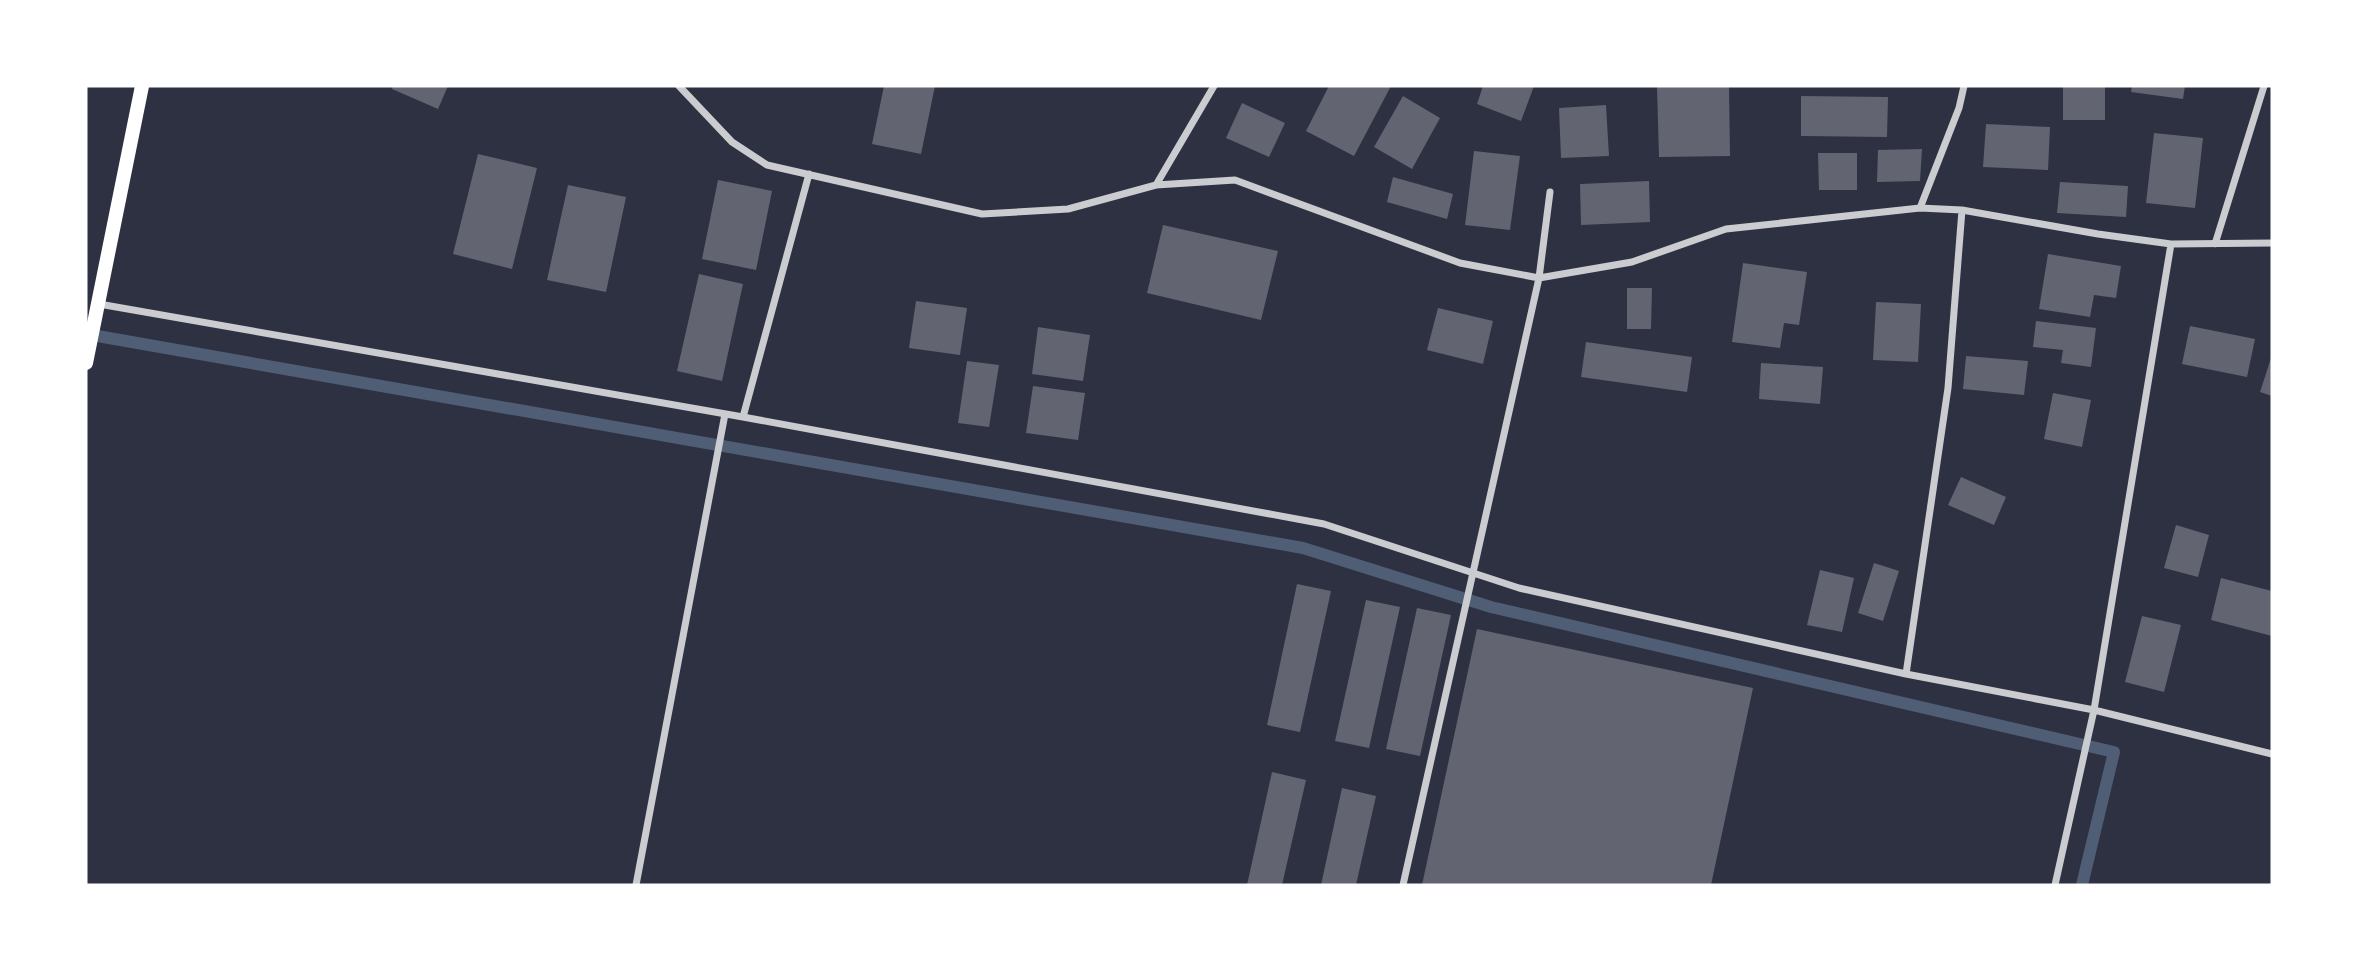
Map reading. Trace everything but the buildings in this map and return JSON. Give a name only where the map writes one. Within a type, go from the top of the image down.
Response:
[{"type":"main road","points":[[86,363],[142,86]]},
{"type":"street","points":[[679,86],[732,142],[767,164],[982,214],[1068,209],[1156,185],[1235,180],[1460,263],[1539,278],[1632,262],[1726,229],[1920,208],[1962,209],[2098,234],[2171,244],[2272,243]]},
{"type":"street","points":[[1156,185],[1214,86]]},
{"type":"street","points":[[1920,208],[1959,108],[1964,86]]},
{"type":"street","points":[[2215,244],[2264,86]]},
{"type":"street","points":[[743,417],[809,174]]},
{"type":"street","points":[[1403,885],[1539,278],[1550,192]]},
{"type":"street","points":[[1906,674],[1948,388],[1962,209]]},
{"type":"street","points":[[2055,885],[2094,710],[2171,244]]},
{"type":"street","points":[[99,304],[743,417],[1324,524],[1519,588],[1906,674],[2094,710],[2272,754]]},
{"type":"street","points":[[636,885],[725,414]]},
{"type":"waterway","points":[[86,334],[1303,548],[1491,607],[2114,752],[2082,885]]}]
